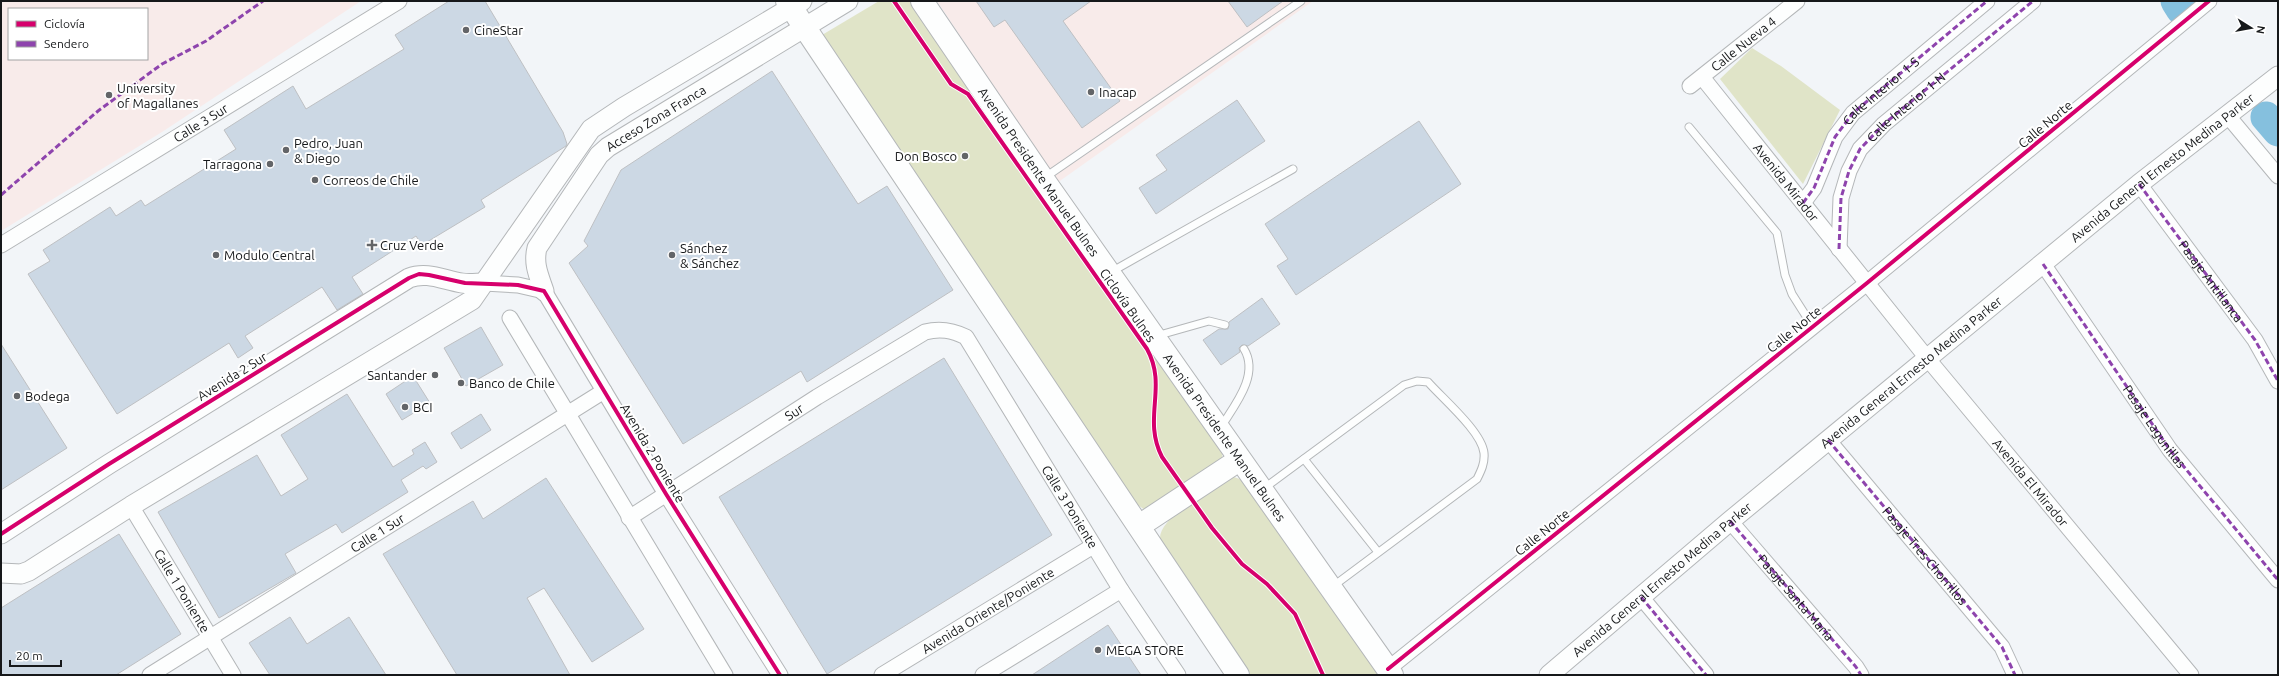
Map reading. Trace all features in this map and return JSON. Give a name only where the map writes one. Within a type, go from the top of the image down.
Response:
[{"type":"main road","name":"Avenida Presidente Manuel Bulnes","points":[[922,1],[1153,337],[1390,672]]},
{"type":"main road","points":[[793,3],[805,29],[1238,675]]},
{"type":"main road","points":[[1139,526],[1239,460]]},
{"type":"street","name":"Calle 3 Sur","points":[[1,245],[399,1]]},
{"type":"street","name":"Acceso Zona Franca","points":[[544,291],[536,269],[535,258],[537,248],[599,155],[608,147],[805,29],[848,1]]},
{"type":"street","name":"Calle Nueva 4","points":[[1690,86],[1797,1]]},
{"type":"street","name":"Calle Interior 1-S","points":[[1803,203],[1814,188],[1835,137],[1853,114],[1987,1]]},
{"type":"street","name":"Calle Interior 1-N","points":[[1839,249],[1839,212],[1844,182],[1854,160],[1864,144],[1884,124],[2033,1]]},
{"type":"street","name":"Calle Norte","points":[[1390,672],[1813,327],[1869,286],[2209,1]]},
{"type":"street","name":"Acceso Zona Franca","points":[[484,283],[591,129],[624,107],[793,3]]},
{"type":"street","name":"Avenida General Ernesto Medina Parker","points":[[1549,675],[1730,521],[1927,358],[2139,184],[2278,76]]},
{"type":"street","name":"Avenida Mirador","points":[[1702,77],[1869,286]]},
{"type":"street","points":[[2228,116],[2278,176]]},
{"type":"street","name":"Pasaje Antillanca","points":[[2139,184],[2255,340],[2278,380]]},
{"type":"street","name":"Pasaje Lagunillas","points":[[2042,264],[2170,450],[2278,580]]},
{"type":"street","name":"Avenida 2 Sur","points":[[3,531],[409,278],[419,274],[464,283],[484,283]]},
{"type":"street","points":[[1,573],[21,574],[28,571],[131,506],[472,300],[484,283],[518,285],[544,291]]},
{"type":"street","name":"Avenida El Mirador","points":[[1869,286],[1927,358],[2191,675]]},
{"type":"street","name":"Avenida 2 Poniente","points":[[544,291],[666,494],[780,675]]},
{"type":"street","points":[[510,318],[629,518],[725,675]]},
{"type":"street","name":"Sur","points":[[629,518],[817,397],[925,332],[945,330],[966,337]]},
{"type":"street","name":"Calle 3 Poniente","points":[[966,337],[1093,546],[1178,675]]},
{"type":"street","name":"Calle 1 Sur","points":[[150,675],[604,391]]},
{"type":"street","name":"Pasaje Tres Chorrillos","points":[[1828,440],[2002,647],[2015,675]]},
{"type":"street","name":"Calle 1 Poniente","points":[[131,506],[233,675]]},
{"type":"street","name":"Pasaje Santa María","points":[[1730,521],[1856,666],[1861,675]]},
{"type":"street","name":"Avenida Oriente/Poniente","points":[[882,675],[1093,546]]},
{"type":"street","points":[[983,675],[1121,590]]},
{"type":"street","points":[[1641,597],[1706,675]]},
{"type":"lane","points":[[1043,179],[1301,1]]},
{"type":"lane","points":[[1690,127],[1777,233],[1785,275],[1792,294],[1813,327]]},
{"type":"lane","points":[[1109,273],[1293,169]]},
{"type":"lane","points":[[1153,337],[1209,321],[1225,324]]},
{"type":"lane","points":[[1219,430],[1247,381],[1248,361],[1244,349]]},
{"type":"lane","points":[[1261,490],[1404,385],[1417,381],[1428,382],[1479,437],[1484,452],[1484,466],[1476,479],[1330,588]]},
{"type":"lane","points":[[1304,458],[1378,552]]},
{"type":"shaded area","name":"University of Magallanes","points":[[1,1],[361,1],[162,132],[1,231]]},
{"type":"shaded area","name":"Inacap","points":[[937,1],[1313,1],[1057,183]]},
{"type":"green space","points":[[879,1],[916,1],[1223,449],[1222,458],[1218,463],[1145,510],[1135,503],[822,35]]},
{"type":"green space","points":[[1752,48],[1781,66],[1840,110],[1803,184],[1720,79]]},
{"type":"green space","points":[[1234,477],[1245,481],[1381,675],[1251,675],[1160,538],[1162,530],[1168,521],[1177,513],[1199,497],[1228,479]]},
{"type":"building","name":"Modulo Central","points":[[449,1],[485,1],[563,132],[567,144],[566,146],[481,200],[485,207],[422,245],[416,236],[352,277],[363,294],[337,310],[322,287],[245,336],[253,348],[238,358],[229,343],[117,414],[28,274],[50,261],[43,250],[110,207],[116,216],[141,200],[145,206],[236,149],[224,130],[293,86],[306,109],[404,49],[395,35]]},
{"type":"building","points":[[976,1],[1091,1],[1063,21],[1120,101],[1082,128],[1005,20],[994,27]]},
{"type":"building","points":[[1228,1],[1283,1],[1247,27]]},
{"type":"building","name":"Sánchez & Sánchez","points":[[772,71],[858,204],[887,186],[953,290],[807,382],[801,371],[683,444],[569,263],[588,246],[584,241],[621,170]]},
{"type":"building","points":[[1237,100],[1265,141],[1156,214],[1139,188],[1167,170],[1156,155]]},
{"type":"building","points":[[1419,121],[1461,184],[1296,295],[1277,266],[1288,259],[1265,224]]},
{"type":"building","points":[[1262,298],[1280,324],[1248,346],[1242,345],[1239,348],[1240,352],[1221,365],[1203,340],[1219,329],[1228,329],[1229,322]]},
{"type":"building","points":[[481,327],[503,365],[466,386],[444,348]]},
{"type":"building","name":"Bodega","points":[[1,344],[67,448],[1,490]]},
{"type":"building","points":[[944,358],[1052,535],[827,674],[719,497]]},
{"type":"building","points":[[413,376],[430,403],[402,420],[386,394]]},
{"type":"building","points":[[347,394],[393,467],[414,454],[412,450],[425,442],[437,462],[426,469],[423,466],[401,480],[408,492],[342,533],[336,524],[285,554],[296,573],[219,618],[158,512],[257,455],[281,496],[308,479],[281,435]]},
{"type":"building","points":[[481,414],[491,430],[461,449],[451,433]]},
{"type":"building","points":[[546,478],[644,629],[592,662],[544,588],[527,598],[570,675],[457,675],[383,554],[473,501],[483,519]]},
{"type":"building","points":[[119,534],[181,634],[116,675],[1,675],[1,608]]},
{"type":"building","points":[[290,617],[307,644],[349,617],[386,675],[270,675],[249,643]]},
{"type":"building","name":"MEGA STORE","points":[[1108,625],[1141,675],[1032,675]]},
{"type":"waterway","points":[[2176,1],[2181,9]]},
{"type":"waterway","points":[[2266,117],[2278,131]]},
{"type":"marked path","points":[[1,195],[98,111],[162,64],[206,41],[263,1]]},
{"type":"marked path","points":[[1803,203],[1814,188],[1835,137],[1853,113],[1987,1]]},
{"type":"marked path","points":[[1839,249],[1841,198],[1849,171],[1860,149],[1884,124],[2033,1]]},
{"type":"marked path","points":[[2139,184],[2255,340],[2278,381]]},
{"type":"marked path","points":[[2043,264],[2170,450],[2278,580]]},
{"type":"marked path","points":[[1828,440],[2002,647],[2015,675]]},
{"type":"marked path","points":[[1730,521],[1856,667],[1861,675]]},
{"type":"marked path","points":[[1641,597],[1706,675]]},
{"type":"cycle path","name":"Ciclovía Bulnes","points":[[894,1],[951,84],[968,94],[1147,349],[1153,363],[1155,376],[1156,390],[1154,429],[1156,443],[1162,457],[1212,528],[1242,564],[1267,584],[1295,614],[1323,675]]},
{"type":"cycle path","points":[[1388,669],[1867,283],[2209,1]]},
{"type":"cycle path","points":[[1,534],[109,464],[409,278],[419,274],[465,283],[518,285],[544,291],[666,494],[780,675]]},
{"type":"place","name":"CineStar","points":[[466,30]]},
{"type":"place","name":"Inacap","points":[[1091,92]]},
{"type":"place","name":"University of Magallanes","points":[[109,95]]},
{"type":"place","name":"Pedro, Juan & Diego","points":[[286,150]]},
{"type":"place","name":"Don Bosco","points":[[965,156]]},
{"type":"place","name":"Tarragona","points":[[270,164]]},
{"type":"place","name":"Correos de Chile","points":[[315,180]]},
{"type":"place","name":"Cruz Verde","points":[[372,245]]},
{"type":"place","name":"Modulo Central","points":[[216,255]]},
{"type":"place","name":"Sánchez & Sánchez","points":[[672,255]]},
{"type":"place","name":"Santander","points":[[435,375]]},
{"type":"place","name":"Banco de Chile","points":[[461,383]]},
{"type":"place","name":"Bodega","points":[[17,396]]},
{"type":"place","name":"BCI","points":[[405,407]]},
{"type":"place","name":"MEGA STORE","points":[[1098,650]]}]
